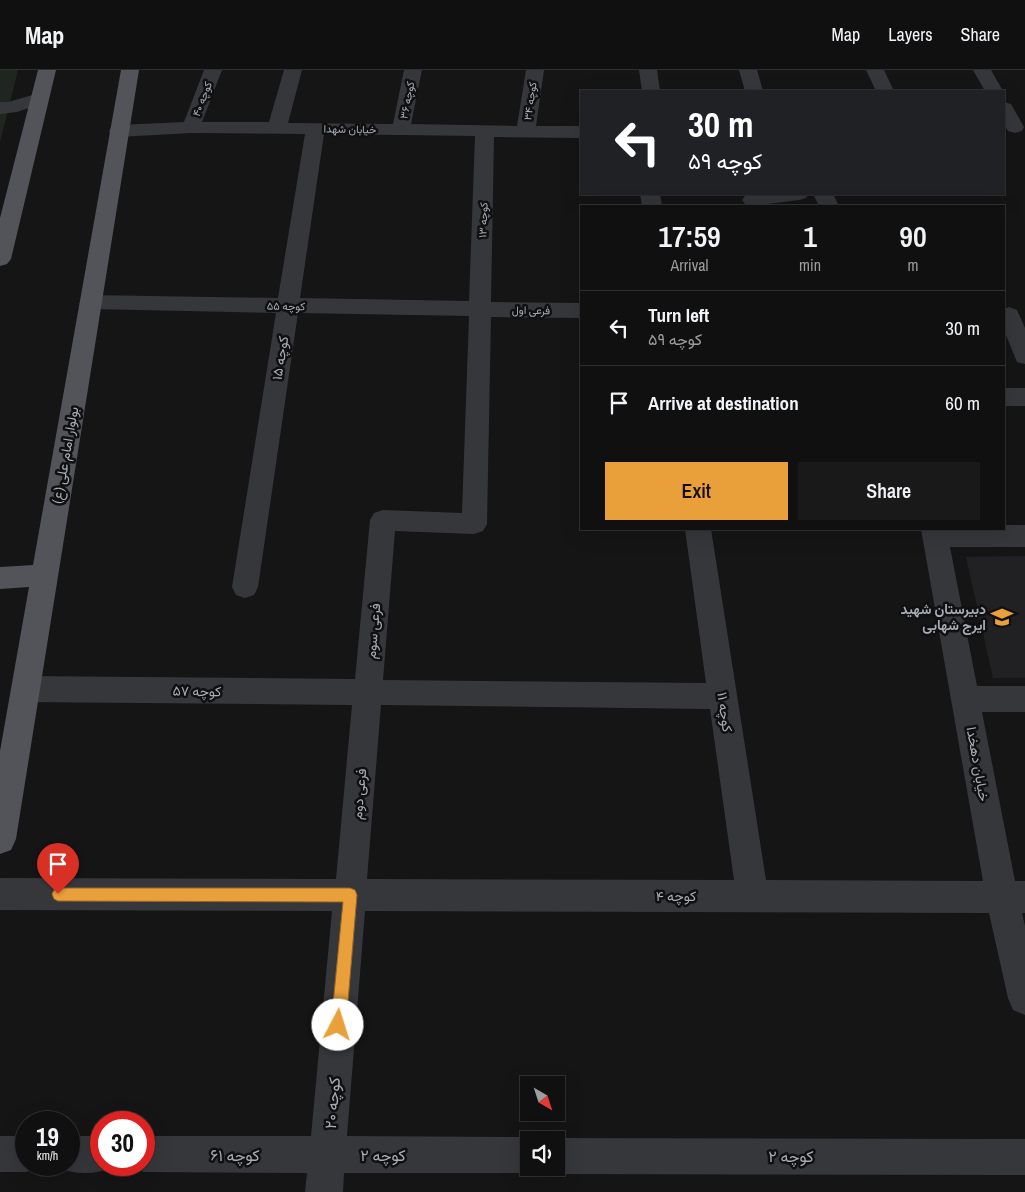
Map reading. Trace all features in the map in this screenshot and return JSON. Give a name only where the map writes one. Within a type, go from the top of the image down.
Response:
[{"type":"main road","points":[[0,259],[47,70]]},
{"type":"main road","name":"بولوار امام علی (ع)","points":[[0,839],[118,131],[130,70]]},
{"type":"main road","points":[[0,578],[45,575]]},
{"type":"street","name":"کوچه ۴۰","points":[[191,127],[213,70]]},
{"type":"street","points":[[277,128],[293,70]]},
{"type":"street","name":"کوچه ۳۶","points":[[401,130],[413,70]]},
{"type":"street","name":"کوچه ۳۴","points":[[526,132],[535,70]]},
{"type":"street","points":[[648,70],[650,90]]},
{"type":"street","points":[[748,70],[754,90]]},
{"type":"street","points":[[875,70],[885,90]]},
{"type":"street","points":[[982,70],[993,90]]},
{"type":"street","points":[[0,108],[10,108],[40,98]]},
{"type":"street","points":[[1005,110],[1015,128]]},
{"type":"street","name":"خیابان شهدا","points":[[118,131],[191,127],[580,132]]},
{"type":"street","name":"کوچه ۱۵","points":[[245,587],[314,128]]},
{"type":"street","name":"کوچه ۱۳","points":[[480,309],[485,131]]},
{"type":"street","points":[[752,200],[791,195]]},
{"type":"street","name":"کوچه ۵۵","points":[[91,302],[480,309]]},
{"type":"street","name":"فرعی اول","points":[[480,309],[580,311]]},
{"type":"street","name":"فرعی سوم","points":[[368,693],[383,520],[474,524],[480,309]]},
{"type":"street","points":[[1009,315],[1025,356]]},
{"type":"street","points":[[1005,397],[1025,397]]},
{"type":"street","name":"کوچه ۱۱","points":[[698,530],[752,896]]},
{"type":"street","points":[[935,532],[1025,536]]},
{"type":"street","name":"خیابان دهخدا","points":[[935,532],[966,699],[1013,897],[1025,998]]},
{"type":"street","name":"کوچه ۵۷","points":[[26,689],[368,693]]},
{"type":"street","points":[[368,693],[723,696]]},
{"type":"street","name":"فرعی دوم","points":[[350,895],[368,693]]},
{"type":"street","points":[[966,699],[1025,699]]},
{"type":"street","name":"کوچه ۴","points":[[0,894],[1013,897]]},
{"type":"street","name":"کوچه ۲۰","points":[[324,1192],[350,895]]},
{"type":"street","points":[[0,1154],[15,1154]]},
{"type":"street","name":"کوچه ۶۱","points":[[155,1154],[327,1155]]},
{"type":"street","name":"کوچه ۲","points":[[327,1155],[520,1156]]},
{"type":"street","name":"کوچه ۲","points":[[565,1156],[1025,1157]]},
{"type":"shaded area","points":[[0,70],[18,70],[0,142]]},
{"type":"shaded area","name":"دبیرستان شهید ایرج شهابی","points":[[1025,556],[1025,678],[993,678],[966,557]]},
{"type":"place","name":"دبیرستان شهید ایرج شهابی","points":[[1002,617]]},
{"type":"route","points":[[58,894],[350,895],[338,1025]]}]
